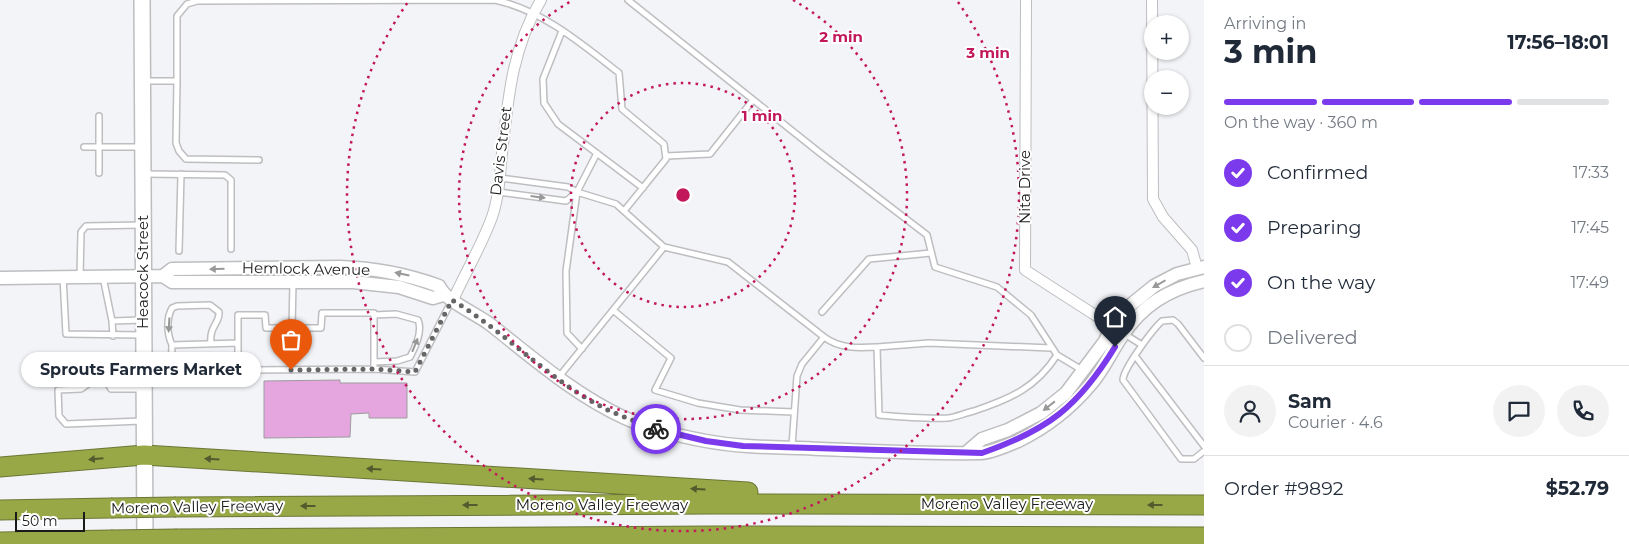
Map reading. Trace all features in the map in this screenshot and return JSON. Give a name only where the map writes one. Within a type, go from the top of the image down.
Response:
[{"type":"highway","points":[[0,468],[144,455],[939,504]]},
{"type":"highway","name":"Moreno Valley Freeway","points":[[0,510],[176,507],[939,504],[1204,505]]},
{"type":"highway","points":[[771,544],[939,536]]},
{"type":"highway","name":"Moreno Valley Freeway","points":[[0,542],[177,539],[939,536],[1204,537]]},
{"type":"main road","name":"Heacock Street","points":[[142,0],[144,544]]},
{"type":"street","name":"Davis Street","points":[[448,297],[492,217],[499,178],[514,60],[532,14],[541,0]]},
{"type":"street","name":"Nita Drive","points":[[1026,0],[1025,270],[1112,326]]},
{"type":"street","points":[[967,452],[982,439],[1008,430],[1041,413],[1066,393],[1105,341],[1112,326],[1133,303],[1154,286],[1177,274],[1200,268],[1192,250],[1163,217],[1153,199],[1152,0]]},
{"type":"street","name":"Hemlock Avenue","points":[[163,276],[172,269],[364,268],[412,276],[439,286],[448,297],[480,316],[558,378],[593,402],[628,419],[668,433],[743,446],[938,454],[982,453],[1016,441],[1061,413],[1092,383],[1123,333],[1157,298],[1181,287],[1204,282]]},
{"type":"street","name":"Hemlock Avenue","points":[[0,278],[163,276],[172,282],[378,284],[399,287],[433,298],[448,297]]},
{"type":"lane","points":[[259,160],[186,159],[179,151],[176,142],[177,16],[188,4],[197,1],[495,0],[532,14],[562,31],[619,73],[622,109],[664,144],[666,159],[624,211]]},
{"type":"lane","points":[[628,0],[927,235],[935,267],[997,287],[1031,315],[1057,355],[1083,371]]},
{"type":"lane","points":[[562,31],[543,79],[544,103],[558,124],[643,188]]},
{"type":"lane","points":[[142,81],[177,81]]},
{"type":"lane","points":[[666,156],[710,154],[753,100]]},
{"type":"lane","points":[[99,116],[99,173]]},
{"type":"lane","points":[[84,147],[142,148]]},
{"type":"lane","points":[[582,349],[567,333],[566,271],[577,192],[597,153]]},
{"type":"lane","points":[[142,174],[225,174],[231,180],[231,249]]},
{"type":"lane","points":[[179,251],[181,174]]},
{"type":"lane","points":[[499,178],[568,187],[577,192],[616,204],[664,246],[728,262],[833,344],[856,348],[929,343],[1051,348]]},
{"type":"lane","points":[[497,192],[566,201],[577,192]]},
{"type":"lane","points":[[80,277],[81,232],[86,226],[142,225]]},
{"type":"lane","points":[[558,378],[664,246]]},
{"type":"lane","points":[[822,312],[869,259],[931,253]]},
{"type":"lane","points":[[63,277],[66,334],[113,336],[143,328]]},
{"type":"lane","points":[[103,277],[112,321],[113,336]]},
{"type":"lane","points":[[291,370],[293,282]]},
{"type":"lane","points":[[102,374],[111,389],[143,377],[171,373],[238,370],[374,369],[415,372],[448,297]]},
{"type":"lane","points":[[171,373],[172,345],[168,337],[168,320],[172,308],[177,306],[210,305],[219,312],[219,316],[210,332],[211,344]]},
{"type":"lane","points":[[613,310],[671,358],[655,390],[698,403],[740,410],[794,412]]},
{"type":"lane","points":[[238,370],[238,315],[265,315],[266,328],[321,328],[322,314],[374,313],[374,315],[411,316],[418,320],[421,326],[410,357],[397,362],[374,362]]},
{"type":"lane","points":[[374,315],[374,369]]},
{"type":"lane","points":[[1204,358],[1178,324],[1168,320],[1156,326],[1123,375],[1125,385],[1181,459],[1194,460],[1204,451]]},
{"type":"lane","points":[[112,321],[143,328]]},
{"type":"lane","points":[[1112,326],[1142,345]]},
{"type":"lane","points":[[792,448],[797,376],[802,364],[824,337]]},
{"type":"lane","points":[[172,345],[238,343]]},
{"type":"lane","points":[[877,347],[879,415],[906,418],[950,418],[999,403],[1023,391],[1048,369],[1057,355]]},
{"type":"lane","points":[[1136,357],[1204,446]]},
{"type":"lane","points":[[143,377],[112,367],[81,389],[58,390],[59,416],[66,424],[144,421]]},
{"type":"building","points":[[340,380],[340,383],[407,383],[407,418],[369,418],[369,413],[351,414],[350,437],[264,438],[264,381]]},
{"type":"way so far","points":[[291,370],[374,369],[409,370],[415,372],[452,300],[480,316],[551,373],[593,402],[628,419],[656,429]]},
{"type":"place","name":"Sprouts Farmers Market","points":[[291,370]]},
{"type":"route","points":[[656,429],[706,441],[743,446],[938,454],[982,453],[1016,441],[1040,428],[1061,413],[1092,383],[1115,347]]}]
